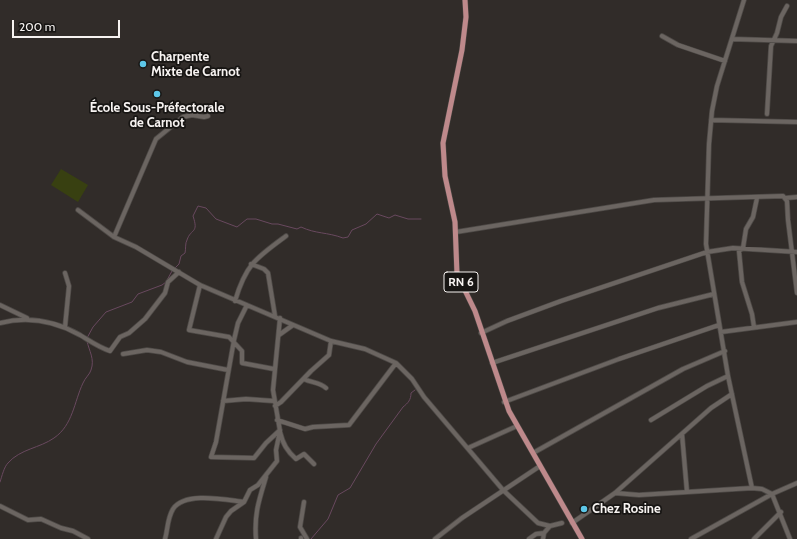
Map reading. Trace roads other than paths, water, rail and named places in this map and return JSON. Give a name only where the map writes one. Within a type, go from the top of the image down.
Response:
[{"type":"main road","name":"RN 6","points":[[465,0],[466,17],[462,50],[443,143],[445,176],[456,232],[457,274],[475,311],[504,402],[582,539]]},
{"type":"street","points":[[744,0],[717,86],[711,120],[707,198],[708,252],[714,294],[725,351],[728,376],[752,488]]},
{"type":"street","points":[[767,114],[773,39],[787,6]]},
{"type":"street","points":[[662,36],[678,45],[725,61]]},
{"type":"street","points":[[732,39],[773,39],[797,41]]},
{"type":"street","points":[[114,237],[156,139],[183,117],[192,115],[204,117],[208,116]]},
{"type":"street","points":[[711,120],[797,122]]},
{"type":"street","points":[[456,232],[654,200],[757,198],[777,196],[786,198],[797,197]]},
{"type":"street","points":[[754,327],[752,314],[742,282],[739,251],[743,248],[746,230],[753,217],[757,198]]},
{"type":"street","points":[[786,198],[794,252],[797,293]]},
{"type":"street","points":[[78,210],[114,237],[200,285],[331,341],[365,349],[396,362],[412,379],[424,397],[503,490],[538,523],[550,526],[562,523]]},
{"type":"street","points":[[236,301],[244,276],[251,264],[266,250],[286,236]]},
{"type":"street","points":[[481,333],[507,321],[561,301],[708,252],[728,248],[743,248],[794,252]]},
{"type":"street","points":[[251,264],[264,269],[268,273],[275,316]]},
{"type":"street","points":[[0,305],[30,318],[65,328],[99,348],[110,351],[120,337],[129,333],[145,320],[165,293],[168,282],[179,272]]},
{"type":"street","points":[[65,273],[69,286],[65,328]]},
{"type":"street","points":[[200,285],[189,330],[224,336],[234,340],[242,351],[242,363],[274,369]]},
{"type":"street","points":[[492,363],[620,319],[714,294]]},
{"type":"street","points":[[247,305],[238,323],[228,370],[216,442],[211,457],[254,458],[280,431]]},
{"type":"street","points":[[0,323],[30,318]]},
{"type":"street","points":[[280,318],[274,369],[277,420],[284,446],[296,459],[304,454],[314,464]]},
{"type":"street","points":[[721,332],[797,322]]},
{"type":"street","points":[[279,335],[293,325]]},
{"type":"street","points":[[504,402],[619,359],[720,325]]},
{"type":"street","points":[[223,401],[246,399],[275,403],[281,402],[311,370],[329,355],[331,341]]},
{"type":"street","points":[[123,354],[147,350],[160,352],[187,362],[228,370]]},
{"type":"street","points":[[533,454],[683,369],[725,351]]},
{"type":"street","points":[[277,420],[305,429],[313,427],[349,425],[396,362]]},
{"type":"street","points":[[651,420],[707,386],[728,376]]},
{"type":"street","points":[[304,379],[312,382],[319,382],[326,388]]},
{"type":"street","points":[[572,523],[615,493],[711,408],[732,394]]},
{"type":"street","points":[[468,448],[517,426]]},
{"type":"street","points":[[216,539],[226,517],[231,511],[244,502],[250,490],[258,485],[277,461],[276,450],[280,431]]},
{"type":"street","points":[[682,434],[687,492]]},
{"type":"street","points":[[434,539],[503,490],[540,466]]},
{"type":"street","points":[[256,539],[255,513],[258,499],[262,492],[268,472]]},
{"type":"street","points":[[691,539],[772,494],[797,483]]},
{"type":"street","points":[[615,493],[638,495],[752,488],[762,489],[772,494],[790,539]]},
{"type":"street","points":[[165,539],[169,518],[174,508],[182,503],[201,497],[244,502]]},
{"type":"street","points":[[304,502],[300,528],[307,539]]},
{"type":"street","points":[[0,506],[28,520],[41,519],[61,528],[73,530],[88,539]]},
{"type":"street","points":[[754,539],[780,512]]},
{"type":"street","points":[[543,539],[544,533],[550,526]]},
{"type":"street","points":[[529,539],[536,534],[544,533]]},
{"type":"waterway","points":[[174,269],[179,264],[181,256],[185,253],[186,241],[195,228],[193,216],[198,206],[206,208],[216,219],[237,227],[247,219],[256,219],[297,229],[301,227],[343,238],[348,237],[352,230],[366,224],[377,214],[389,218],[395,215],[408,219],[421,219]]},
{"type":"waterway","points":[[87,338],[93,327],[106,312],[132,302],[138,294],[162,285],[166,282],[172,271]]},
{"type":"waterway","points":[[0,482],[5,467],[13,458],[54,438],[65,427],[83,383],[92,366],[92,359],[87,341]]},
{"type":"waterway","points":[[311,539],[328,519],[338,495],[350,488],[376,444],[409,401],[411,393],[415,390]]},
{"type":"place","name":"Charpente Mixte de Carnot","points":[[143,64]]},
{"type":"place","name":"École Sous-Préfectorale de Carnot","points":[[157,94]]},
{"type":"place","name":"Chez Rosine","points":[[584,509]]}]
